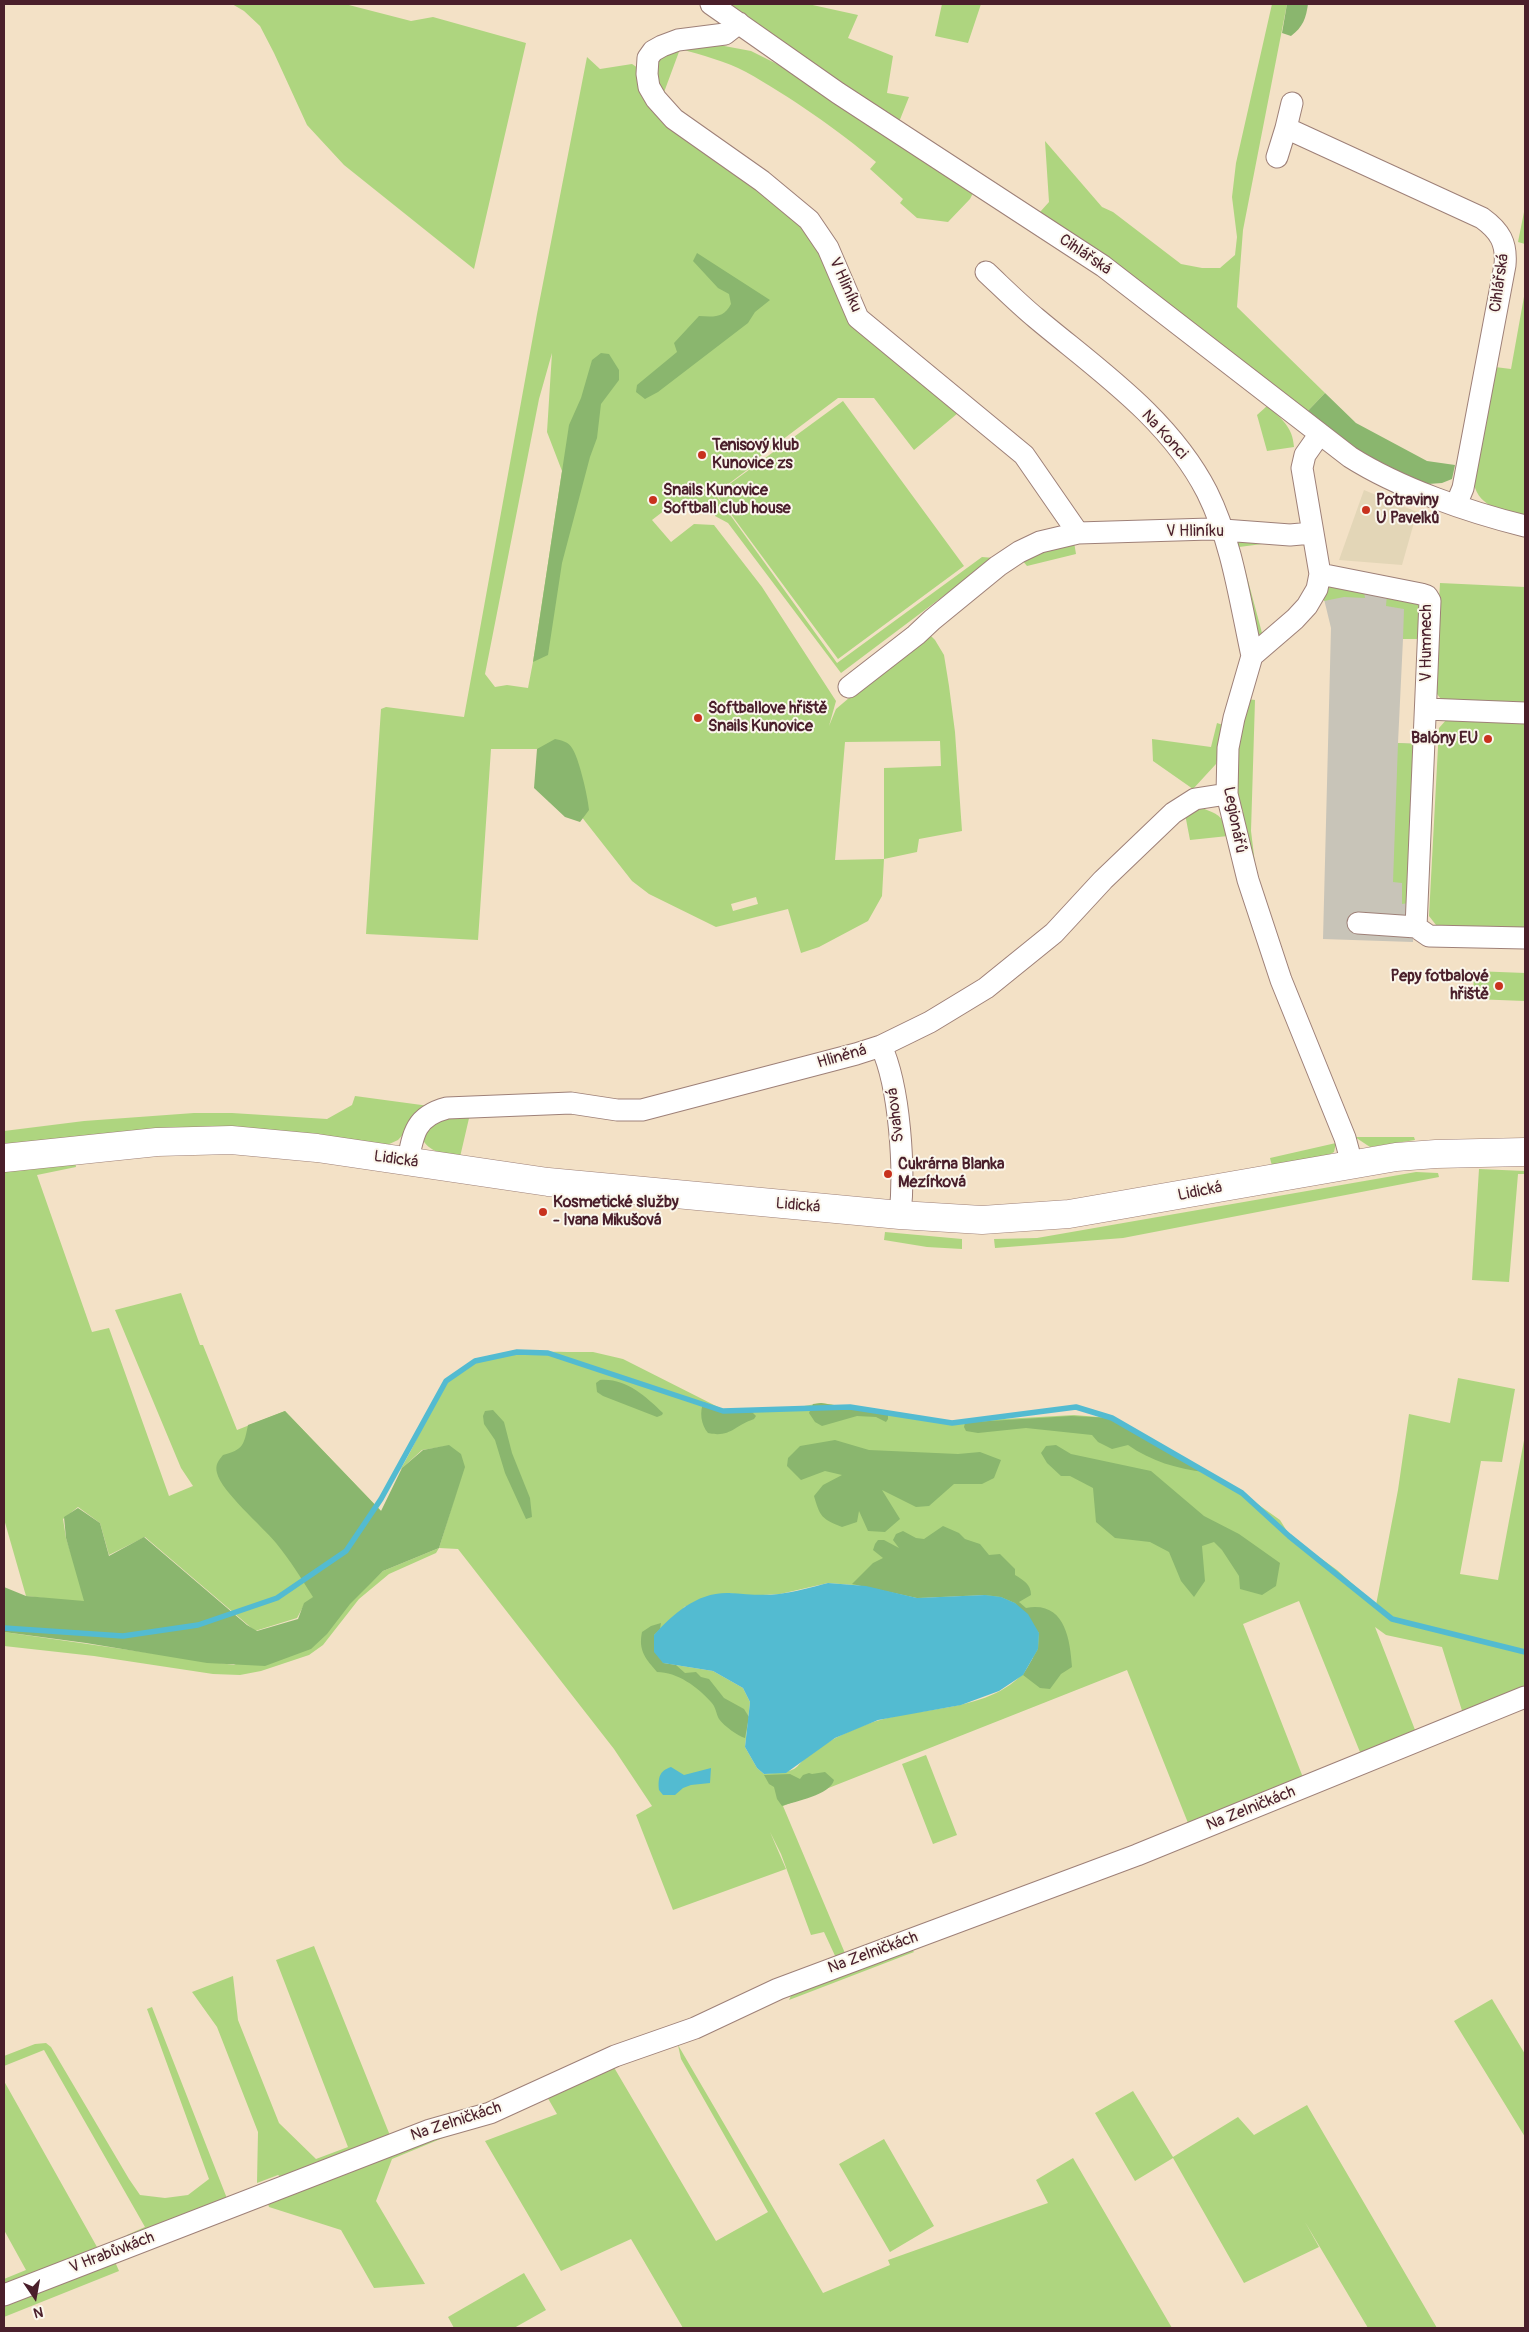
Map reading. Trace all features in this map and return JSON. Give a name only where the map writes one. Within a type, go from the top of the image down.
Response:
[{"type":"main road","name":"Lidická","points":[[4,1158],[156,1142],[231,1140],[300,1146],[548,1182],[900,1215],[982,1220],[1069,1214],[1352,1164],[1436,1154],[1525,1152]]},
{"type":"street","name":"Cihlářská","points":[[711,4],[838,93],[1103,266],[1319,435],[1350,457],[1379,474],[1456,505],[1525,526]]},
{"type":"street","name":"V Hliníku","points":[[739,24],[725,34],[693,37],[662,46],[649,56],[646,74],[649,87],[664,109],[762,181],[809,220],[828,248],[858,318],[1024,455],[1078,533]]},
{"type":"street","points":[[1277,157],[1292,104]]},
{"type":"street","name":"Cihlářská","points":[[1286,128],[1482,218],[1496,230],[1504,242],[1505,265],[1463,488],[1456,505]]},
{"type":"street","name":"Na Konci","points":[[986,272],[1035,317],[1092,363],[1165,431],[1198,476],[1223,530],[1252,656]]},
{"type":"street","points":[[1252,656],[1295,619],[1307,606],[1317,589],[1320,574],[1302,468],[1305,455],[1319,435]]},
{"type":"street","name":"V Hliníku","points":[[849,687],[916,635],[1008,559],[1040,542],[1078,533],[1223,530],[1290,535],[1312,532]]},
{"type":"street","name":"V Humnech","points":[[1320,574],[1421,594],[1429,598],[1416,927]]},
{"type":"street","name":"Legionářů","points":[[1252,656],[1234,718],[1228,748],[1227,794],[1248,880],[1281,980],[1345,1138],[1352,1164]]},
{"type":"street","points":[[1426,709],[1525,713]]},
{"type":"street","name":"Hliněná","points":[[408,1161],[415,1131],[426,1116],[446,1108],[571,1102],[617,1110],[642,1110],[829,1062],[881,1046],[930,1022],[986,988],[1025,958],[1069,919],[1104,880],[1153,831],[1188,803],[1204,796],[1227,794]]},
{"type":"street","points":[[1358,923],[1416,927],[1429,936],[1525,938]]},
{"type":"street","name":"Svahová","points":[[881,1046],[887,1058],[898,1114],[902,1184],[900,1215]]},
{"type":"street","name":"Na Zelničkách","points":[[221,2211],[430,2130],[490,2113],[615,2056],[695,2028],[778,1989],[1146,1851],[1525,1696]]},
{"type":"street","name":"V Hrabůvkách","points":[[4,2295],[221,2211]]},
{"type":"shaded area","points":[[1364,490],[1417,512],[1402,565],[1339,560]]},
{"type":"shaded area","points":[[1324,589],[1414,598],[1422,639],[1403,639],[1398,743],[1420,744],[1413,899],[1413,942],[1323,939],[1331,628],[1324,599]]},
{"type":"green space","points":[[232,4],[345,4],[411,21],[433,17],[526,43],[474,269],[344,165],[307,125],[260,26],[244,11]]},
{"type":"green space","points":[[724,4],[808,4],[858,15],[848,38],[893,56],[887,93],[909,97],[899,122]]},
{"type":"green space","points":[[942,4],[981,4],[968,43],[935,36]]},
{"type":"green space","points":[[1272,4],[1287,4],[1243,230],[1237,307],[1325,393],[1304,415],[1154,297],[1040,212],[1049,202],[1045,141],[1102,207],[1113,212],[1181,264],[1202,268],[1220,268],[1235,255],[1237,237],[1232,197],[1236,163]]},
{"type":"green space","points":[[1287,4],[1308,4],[1303,22],[1291,36],[1282,33]]},
{"type":"green space","points":[[719,45],[751,51],[795,73],[973,193],[970,199],[948,222],[917,218],[900,203],[903,199],[870,169],[876,162],[861,150],[830,126],[779,92],[746,72],[713,59],[680,49],[663,95],[656,84],[657,65],[660,57],[668,50]]},
{"type":"green space","points":[[587,57],[600,69],[632,64],[638,68],[653,106],[762,189],[810,235],[831,267],[839,297],[958,413],[914,450],[874,398],[838,398],[750,464],[751,467],[715,494],[837,663],[982,557],[994,558],[841,673],[728,523],[715,516],[715,512],[698,510],[674,503],[652,520],[671,542],[694,524],[714,525],[762,587],[836,701],[829,726],[836,709],[927,632],[935,640],[944,655],[955,732],[962,831],[919,839],[917,852],[884,859],[882,896],[868,921],[819,947],[801,953],[788,909],[716,927],[649,894],[632,881],[548,774],[537,749],[491,749],[478,940],[366,934],[381,709],[386,707],[464,717],[537,314]],"holes":[[[552,353],[547,432],[562,471],[533,662],[528,688],[507,685],[495,687],[485,674],[539,399]],[[940,741],[941,766],[884,768],[884,859],[835,860],[845,742]],[[756,897],[758,904],[733,911],[731,904]]]},
{"type":"green space","points":[[1525,207],[1525,244],[1518,242]]},
{"type":"green space","points":[[697,253],[770,300],[755,312],[748,323],[658,392],[645,399],[636,392],[637,385],[677,352],[674,343],[699,316],[718,316],[725,312],[731,304],[729,294],[718,288],[693,261]]},
{"type":"green space","points":[[1525,291],[1525,517],[1501,510],[1487,503],[1481,498],[1474,484],[1495,367],[1511,369]]},
{"type":"green space","points":[[601,353],[609,354],[619,370],[619,380],[601,404],[597,438],[590,457],[562,563],[548,655],[533,662],[569,425],[581,398],[592,360]]},
{"type":"green space","points":[[1325,393],[1356,423],[1427,461],[1455,465],[1452,479],[1442,483],[1428,484],[1405,476],[1374,462],[1304,415]]},
{"type":"green space","points":[[843,401],[964,566],[838,659],[716,494]]},
{"type":"green space","points":[[1267,406],[1289,428],[1294,447],[1267,451],[1257,415]]},
{"type":"green space","points":[[1237,540],[1305,541],[1305,545],[1270,543],[1239,547],[1262,633],[1259,635],[1254,633]]},
{"type":"green space","points":[[1074,542],[1076,554],[1027,566],[1022,560],[1041,551]]},
{"type":"green space","points":[[1440,583],[1525,587],[1525,707],[1444,703],[1434,690]]},
{"type":"green space","points":[[1332,586],[1364,592],[1365,598],[1344,597],[1324,601],[1324,589]]},
{"type":"green space","points":[[1387,594],[1419,601],[1422,639],[1403,639],[1404,609],[1386,606]]},
{"type":"green space","points":[[1247,699],[1255,700],[1251,831],[1256,872],[1239,819],[1234,771]]},
{"type":"green space","points":[[1447,719],[1525,720],[1525,930],[1436,925],[1429,916],[1439,728]]},
{"type":"green space","points":[[1217,723],[1226,726],[1216,764],[1193,789],[1153,761],[1152,739],[1211,747]]},
{"type":"green space","points":[[555,739],[571,746],[580,769],[589,810],[580,822],[565,817],[534,788],[537,749]]},
{"type":"green space","points":[[1398,743],[1420,744],[1409,903],[1402,904],[1402,883],[1393,882]]},
{"type":"green space","points":[[1202,808],[1220,817],[1228,836],[1190,840],[1185,814],[1192,809]]},
{"type":"green space","name":"Pepy fotbalové hřiště","points":[[1474,971],[1525,973],[1525,1001],[1473,999]]},
{"type":"green space","points":[[355,1096],[429,1106],[398,1140],[385,1146],[4,1147],[4,1131],[84,1121],[194,1113],[232,1113],[327,1119],[352,1105]]},
{"type":"green space","points":[[470,1114],[460,1157],[433,1150],[421,1137],[438,1118]]},
{"type":"green space","points":[[1355,1137],[1414,1137],[1415,1140],[1370,1147]]},
{"type":"green space","points":[[1336,1143],[1334,1152],[1325,1157],[1272,1166],[1270,1158]]},
{"type":"green space","points":[[75,1160],[76,1167],[37,1175],[92,1332],[109,1328],[169,1496],[193,1486],[181,1468],[115,1310],[181,1293],[200,1345],[203,1345],[237,1430],[285,1411],[381,1511],[338,1577],[304,1605],[297,1618],[255,1631],[145,1537],[109,1555],[100,1523],[78,1507],[63,1519],[66,1538],[87,1603],[26,1596],[4,1519],[4,1168]]},
{"type":"green space","points":[[1479,1169],[1525,1171],[1525,1174],[1518,1174],[1509,1282],[1472,1280]]},
{"type":"green space","points":[[1416,1172],[1438,1173],[1439,1177],[1123,1238],[995,1248],[994,1239],[1037,1238]]},
{"type":"green space","points":[[885,1232],[962,1239],[962,1249],[927,1247],[884,1240]]},
{"type":"green space","points":[[530,1352],[593,1352],[623,1359],[724,1410],[771,1412],[821,1403],[951,1422],[1074,1415],[1111,1418],[1242,1493],[1280,1520],[1290,1536],[1337,1570],[1376,1605],[1398,1490],[1409,1414],[1450,1423],[1458,1378],[1515,1389],[1502,1462],[1481,1461],[1460,1574],[1498,1580],[1525,1435],[1525,1693],[1464,1717],[1442,1647],[1386,1635],[1375,1627],[1417,1735],[1362,1757],[1299,1601],[1243,1624],[1304,1780],[1190,1828],[1127,1670],[783,1806],[847,1958],[837,1960],[824,1932],[811,1935],[781,1854],[770,1832],[786,1869],[673,1910],[636,1815],[652,1806],[614,1749],[458,1549],[439,1548],[464,1467],[448,1446],[422,1450],[400,1470],[439,1395],[452,1378],[468,1366],[487,1358]],"holes":[[[828,1583],[866,1586],[917,1598],[985,1595],[1034,1659],[1019,1678],[1001,1691],[980,1700],[887,1718],[865,1725],[821,1746],[794,1769],[764,1774],[757,1768],[745,1747],[750,1702],[743,1688],[713,1671],[663,1663],[684,1607],[729,1593],[746,1596],[780,1594]]]},
{"type":"green space","points":[[600,1380],[609,1380],[627,1385],[663,1413],[662,1415],[657,1417],[603,1396],[597,1392],[596,1383]]},
{"type":"green space","points":[[704,1402],[720,1410],[752,1412],[756,1416],[754,1419],[727,1433],[708,1433],[701,1418]]},
{"type":"green space","points":[[821,1403],[888,1414],[888,1419],[886,1422],[876,1417],[857,1416],[822,1426],[815,1422],[809,1413],[813,1404]]},
{"type":"green space","points":[[493,1410],[504,1422],[512,1453],[530,1498],[532,1517],[526,1519],[505,1473],[495,1440],[484,1424],[483,1416],[485,1411]]},
{"type":"green space","points":[[285,1411],[381,1511],[402,1468],[423,1450],[449,1445],[461,1454],[465,1467],[439,1548],[383,1571],[350,1604],[327,1634],[311,1649],[265,1666],[207,1663],[86,1643],[4,1632],[4,1587],[26,1596],[84,1601],[66,1538],[64,1517],[78,1508],[100,1523],[109,1556],[144,1537],[247,1625],[257,1631],[298,1619],[304,1603],[313,1597],[276,1543],[226,1489],[216,1470],[217,1463],[223,1455],[235,1451],[242,1446],[248,1425]]},
{"type":"green space","points":[[1071,1416],[1112,1418],[1205,1472],[1184,1469],[1165,1463],[1146,1456],[1128,1445],[1112,1449],[1098,1442],[1092,1435],[1026,1428],[978,1433],[966,1431],[964,1427],[965,1423],[974,1422]]},
{"type":"green space","points":[[835,1440],[869,1450],[958,1454],[980,1452],[1001,1460],[994,1478],[982,1484],[954,1484],[929,1506],[916,1507],[882,1490],[900,1519],[885,1532],[868,1531],[859,1511],[857,1522],[842,1527],[826,1519],[818,1509],[814,1496],[823,1485],[842,1475],[825,1471],[801,1480],[787,1466],[788,1458],[800,1446]]},
{"type":"green space","points":[[1056,1445],[1071,1454],[1151,1471],[1204,1516],[1239,1534],[1280,1563],[1276,1586],[1262,1595],[1240,1589],[1239,1576],[1222,1550],[1214,1542],[1202,1546],[1205,1581],[1194,1597],[1181,1581],[1169,1552],[1150,1542],[1115,1538],[1096,1522],[1093,1488],[1070,1476],[1061,1476],[1047,1463],[1041,1453],[1046,1446]]},
{"type":"green space","points":[[943,1526],[959,1533],[965,1539],[980,1544],[989,1555],[1000,1554],[1015,1569],[1015,1575],[1030,1588],[1031,1595],[1019,1602],[1026,1608],[1039,1607],[1049,1610],[1063,1624],[1067,1633],[1072,1667],[1061,1674],[1050,1689],[1040,1688],[1023,1675],[1038,1649],[1039,1633],[1015,1603],[1001,1597],[985,1595],[917,1598],[852,1584],[873,1563],[883,1558],[873,1550],[878,1540],[884,1540],[899,1548],[893,1540],[896,1534],[903,1531],[916,1538],[924,1539]]},
{"type":"green space","points":[[439,1548],[436,1553],[389,1574],[359,1599],[323,1645],[309,1655],[261,1671],[240,1675],[213,1674],[94,1656],[4,1646],[4,1632],[234,1665],[348,1604],[383,1571]]},
{"type":"green space","points":[[661,1623],[660,1629],[654,1635],[663,1663],[676,1665],[685,1673],[696,1672],[701,1677],[709,1679],[724,1698],[744,1709],[749,1717],[745,1738],[721,1722],[713,1704],[687,1681],[657,1672],[649,1663],[642,1650],[642,1632],[651,1626]]},
{"type":"green space","points":[[926,1755],[957,1835],[933,1844],[902,1764]]},
{"type":"green space","points":[[825,1772],[834,1780],[826,1790],[812,1797],[782,1806],[777,1799],[774,1787],[769,1784],[764,1775],[790,1774],[800,1779],[803,1775],[809,1773]]},
{"type":"green space","points":[[314,1946],[391,2138],[284,2179],[278,2175],[257,2183],[258,2132],[217,2027],[192,1992],[233,1976],[238,2020],[279,2123],[316,2159],[348,2147],[276,1960]]},
{"type":"green space","points":[[911,1948],[914,1952],[789,2000],[794,1989]]},
{"type":"green space","points":[[1492,1999],[1525,2054],[1525,2137],[1454,2021]]},
{"type":"green space","points":[[152,2007],[228,2201],[131,2240],[127,2235],[145,2227],[44,2050],[4,2066],[4,2056],[35,2044],[46,2043],[51,2047],[140,2195],[165,2198],[188,2195],[209,2179],[147,2009]]},
{"type":"green space","points":[[678,2045],[823,2293],[890,2265],[888,2260],[1048,2203],[1036,2180],[1073,2158],[1172,2328],[683,2328],[631,2239],[561,2271],[485,2141],[557,2114],[546,2095],[612,2064],[716,2241],[768,2212],[681,2059]]},
{"type":"green space","points":[[4,2081],[97,2247],[4,2289],[4,2279],[26,2270],[4,2230]]},
{"type":"green space","points":[[1133,2091],[1173,2157],[1238,2117],[1254,2135],[1307,2105],[1437,2328],[1368,2328],[1305,2222],[1319,2247],[1244,2283],[1173,2158],[1135,2181],[1095,2113]]},
{"type":"green space","points":[[438,2133],[450,2135],[392,2159],[376,2201],[425,2284],[374,2288],[341,2230],[269,2207],[268,2204]]},
{"type":"green space","points":[[884,2139],[934,2226],[890,2252],[839,2164]]},
{"type":"green space","points":[[113,2257],[119,2271],[4,2317],[4,2300]]},
{"type":"green space","points":[[524,2273],[546,2310],[514,2328],[454,2328],[448,2317]]},
{"type":"water","points":[[828,1583],[866,1586],[917,1598],[985,1595],[1001,1597],[1015,1603],[1028,1614],[1039,1633],[1038,1649],[1023,1675],[999,1691],[961,1705],[878,1720],[835,1738],[786,1773],[764,1774],[757,1768],[745,1747],[750,1702],[743,1688],[713,1671],[663,1663],[654,1652],[654,1635],[678,1612],[706,1596],[729,1593],[779,1594]]},
{"type":"water","points":[[671,1767],[684,1775],[711,1768],[710,1783],[691,1785],[683,1788],[675,1795],[663,1795],[659,1790],[659,1779],[664,1771]]},
{"type":"waterway","points":[[4,1628],[123,1636],[198,1625],[277,1598],[346,1551],[381,1499],[446,1381],[475,1361],[517,1352],[548,1353],[723,1411],[850,1407],[952,1423],[1076,1407],[1112,1418],[1242,1493],[1289,1536],[1392,1619],[1525,1652]]},
{"type":"place","name":"Tenisový klub Kunovice zs","points":[[702,455]]},
{"type":"place","name":"Snails Kunovice Softball club house","points":[[653,500]]},
{"type":"place","name":"Potraviny U Pavelků","points":[[1366,510]]},
{"type":"place","name":"Softballove hřiště Snails Kunovice","points":[[698,718]]},
{"type":"place","name":"Balóny EU","points":[[1488,739]]},
{"type":"place","name":"Pepy fotbalové hřiště","points":[[1499,986]]},
{"type":"place","name":"Cukrárna Blanka Mezírková","points":[[888,1174]]},
{"type":"place","name":"Kosmetické služby - Ivana Mikušová","points":[[543,1212]]}]
